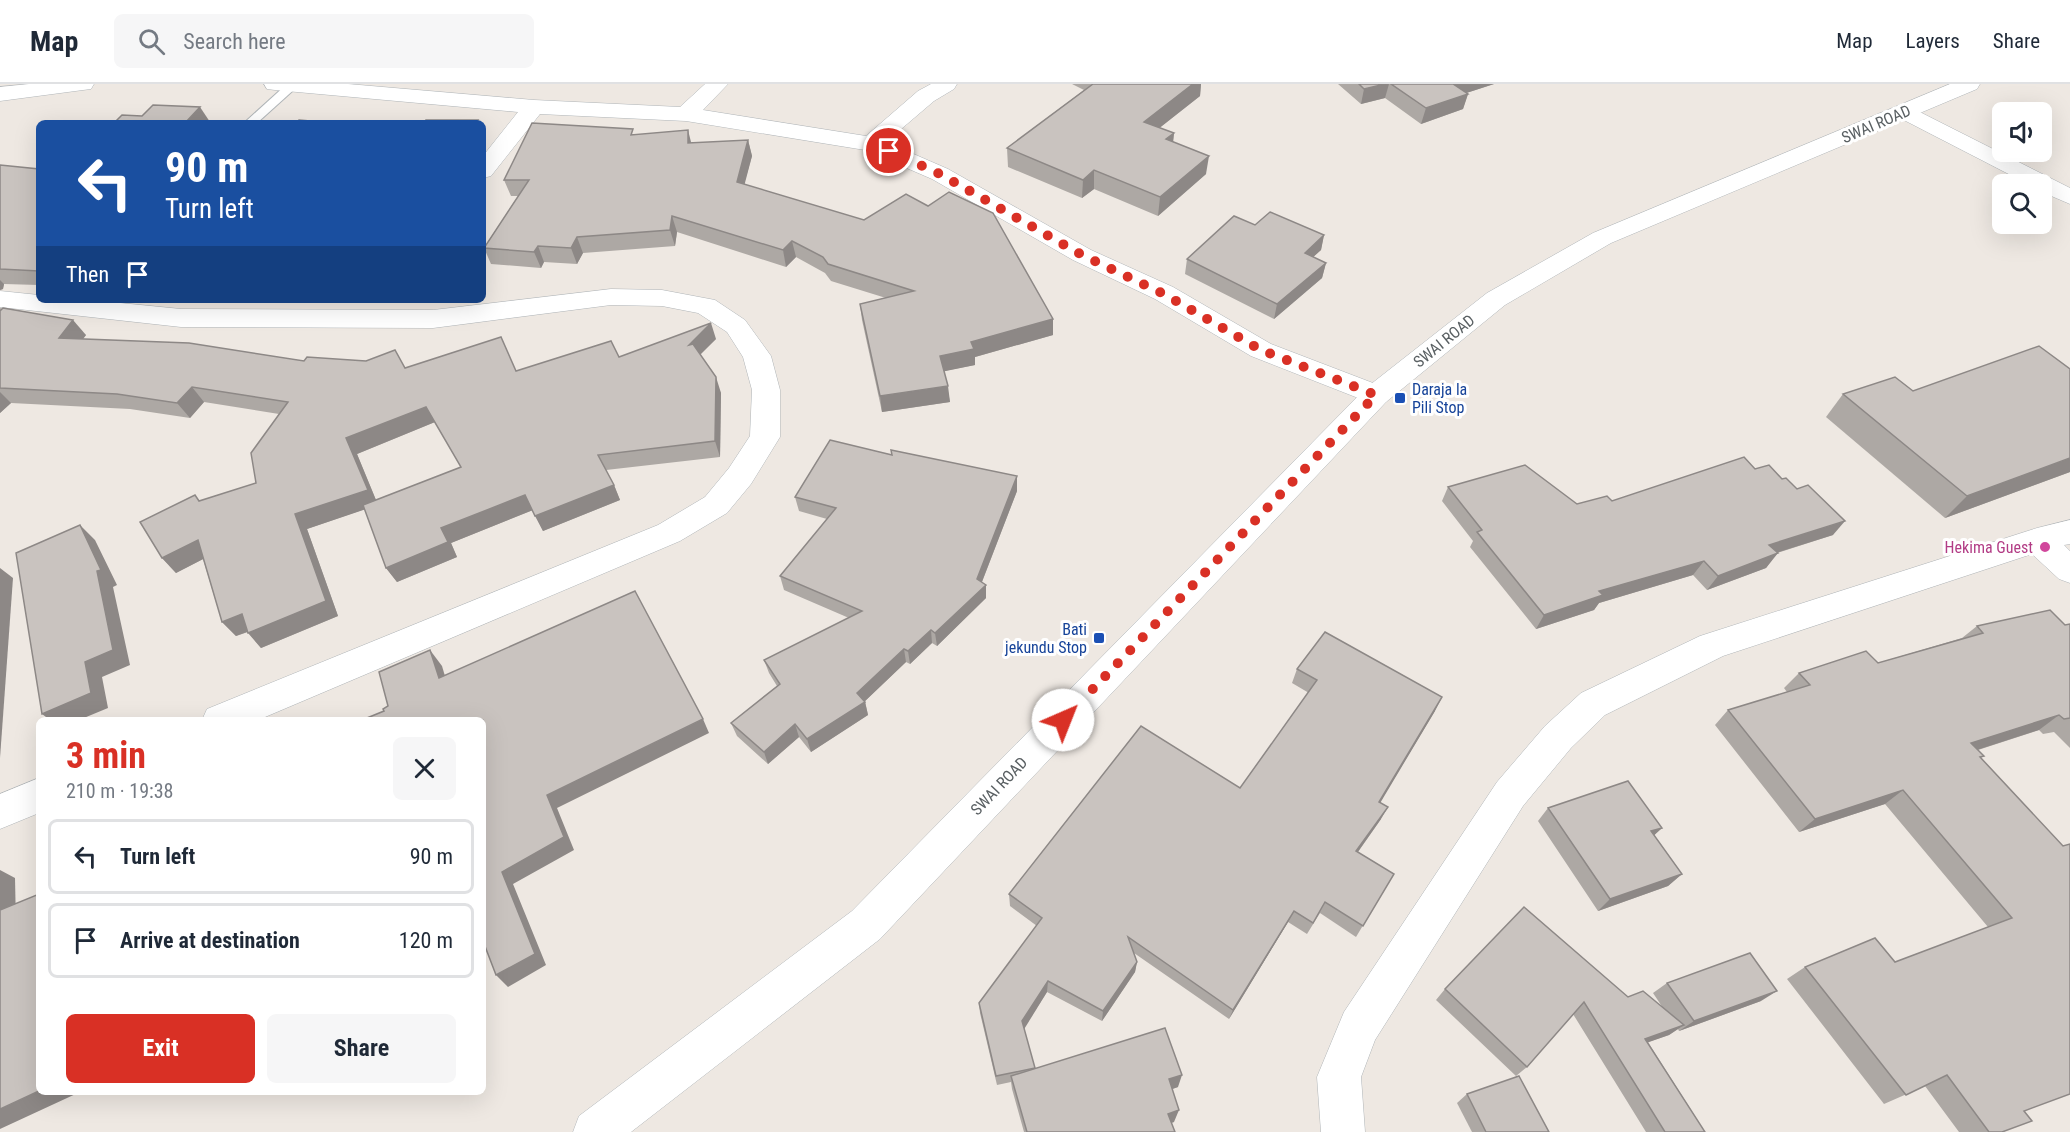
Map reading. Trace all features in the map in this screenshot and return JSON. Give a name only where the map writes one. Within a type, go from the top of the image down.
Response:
[{"type":"street","points":[[0,94],[83,84]]},
{"type":"street","points":[[686,114],[717,84]]},
{"type":"street","points":[[872,144],[926,96],[946,84]]},
{"type":"street","name":"SWAI ROAD","points":[[605,1129],[866,926],[1376,395],[1496,299],[1602,238],[1969,84]]},
{"type":"street","points":[[283,85],[534,106],[686,114],[872,144],[940,174],[1082,255],[1164,294],[1261,350],[1376,395]]},
{"type":"street","points":[[486,167],[534,106]]},
{"type":"street","points":[[1906,112],[2070,198]]},
{"type":"street","points":[[38,303],[181,318],[374,309],[433,319],[611,297],[662,298],[706,306],[736,326],[757,356],[766,390],[765,437],[740,476],[716,505],[669,533],[227,717]]},
{"type":"street","points":[[0,299],[36,303]]},
{"type":"street","points":[[1343,1132],[1339,1077],[1359,1027],[1509,794],[1558,737],[1593,704],[1712,646],[2053,536],[2070,570]]},
{"type":"street","points":[[0,812],[36,796]]},
{"type":"lane","points":[[253,120],[283,85]]},
{"type":"building","points":[[1093,84],[1193,84],[1144,122],[1174,133],[1166,139],[1209,156],[1160,197],[1094,170],[1083,180],[1007,148]]},
{"type":"building","points":[[1359,84],[1385,84],[1364,89]]},
{"type":"building","points":[[1391,84],[1453,84],[1468,94],[1426,108]]},
{"type":"building","points":[[153,105],[200,107],[188,120],[117,120],[122,115],[142,116]]},
{"type":"building","points":[[532,123],[633,129],[631,135],[688,130],[688,143],[748,140],[737,182],[864,220],[906,194],[928,206],[949,192],[993,213],[1053,319],[971,342],[974,349],[940,356],[948,386],[880,396],[860,304],[914,291],[828,264],[823,257],[792,241],[783,250],[672,216],[670,230],[577,237],[571,248],[538,246],[534,252],[486,248],[529,180],[504,180]]},
{"type":"building","points":[[0,165],[36,169],[36,271],[0,269]]},
{"type":"building","points":[[1270,212],[1324,235],[1305,253],[1326,263],[1277,304],[1187,259],[1234,216],[1255,225]]},
{"type":"building","points":[[3,308],[73,320],[59,338],[189,343],[304,361],[307,357],[366,361],[395,350],[405,368],[501,337],[516,371],[611,341],[619,357],[711,323],[689,345],[693,344],[716,377],[715,441],[598,455],[614,485],[535,516],[525,495],[441,528],[448,542],[386,568],[363,505],[461,467],[426,407],[346,438],[368,490],[295,514],[326,601],[248,633],[242,614],[222,622],[198,540],[162,558],[140,522],[195,495],[199,501],[256,483],[251,453],[288,402],[192,387],[177,403],[117,394],[0,388],[0,311]]},
{"type":"building","points":[[2039,346],[2070,369],[2070,458],[1967,496],[1843,394],[1895,377],[1913,391]]},
{"type":"building","points":[[830,440],[892,455],[891,450],[1017,476],[977,579],[986,585],[935,633],[931,630],[908,651],[904,649],[857,693],[865,702],[807,739],[795,724],[764,752],[731,723],[780,684],[764,660],[862,611],[780,576],[836,508],[795,497]]},
{"type":"building","points":[[1744,457],[1755,469],[1769,465],[1782,479],[1786,478],[1797,489],[1808,485],[1845,521],[1769,545],[1778,553],[1718,576],[1704,561],[1599,591],[1603,595],[1544,615],[1477,532],[1482,530],[1448,487],[1525,465],[1577,504],[1607,496],[1612,501]]},
{"type":"building","points":[[80,525],[101,570],[97,571],[113,650],[85,662],[91,693],[42,714],[16,553]]},
{"type":"building","points":[[635,591],[703,719],[547,795],[564,837],[502,872],[535,954],[496,975],[486,949],[486,717],[369,717],[384,711],[383,709],[388,706],[379,672],[430,650],[439,678]]},
{"type":"building","points":[[2050,610],[2065,625],[2070,624],[2070,718],[2064,719],[2059,715],[1971,743],[1984,756],[1980,757],[2063,846],[2070,844],[2070,1094],[2024,1111],[2032,1121],[2002,1132],[1989,1132],[1947,1075],[1906,1095],[1805,967],[1875,938],[1895,962],[2012,918],[1903,790],[1815,819],[1728,710],[1810,685],[1799,673],[1866,651],[1878,663],[1983,633],[1977,626]]},
{"type":"building","points":[[1325,632],[1442,697],[1379,802],[1388,807],[1356,851],[1394,874],[1363,926],[1325,902],[1313,923],[1294,911],[1233,1010],[1128,937],[1137,962],[1103,1011],[1048,981],[1022,1021],[1035,1068],[996,1076],[979,1003],[1042,918],[1009,894],[1141,726],[1240,788],[1317,680],[1297,669]]},
{"type":"building","points":[[1628,781],[1662,828],[1651,831],[1682,874],[1610,899],[1548,808]]},
{"type":"building","points":[[36,895],[36,1092],[0,1109],[0,910]]},
{"type":"building","points":[[1524,907],[1628,997],[1643,991],[1684,1025],[1645,1039],[1705,1132],[1665,1132],[1584,1002],[1527,1067],[1445,989]]},
{"type":"building","points":[[1750,953],[1777,991],[1694,1021],[1667,983]]},
{"type":"building","points":[[1165,1028],[1182,1075],[1169,1079],[1179,1110],[1168,1114],[1175,1132],[1027,1132],[1011,1076]]},
{"type":"building","points":[[1519,1076],[1549,1132],[1486,1132],[1467,1094]]},
{"type":"place","name":"Daraja la Pili Stop","points":[[1400,398]]},
{"type":"place","name":"Hekima Guest","points":[[2045,547]]},
{"type":"place","name":"Bati jekundu Stop","points":[[1099,638]]},
{"type":"route","points":[[889,151],[940,174],[1082,255],[1164,294],[1261,350],[1376,395],[1063,720]]}]
